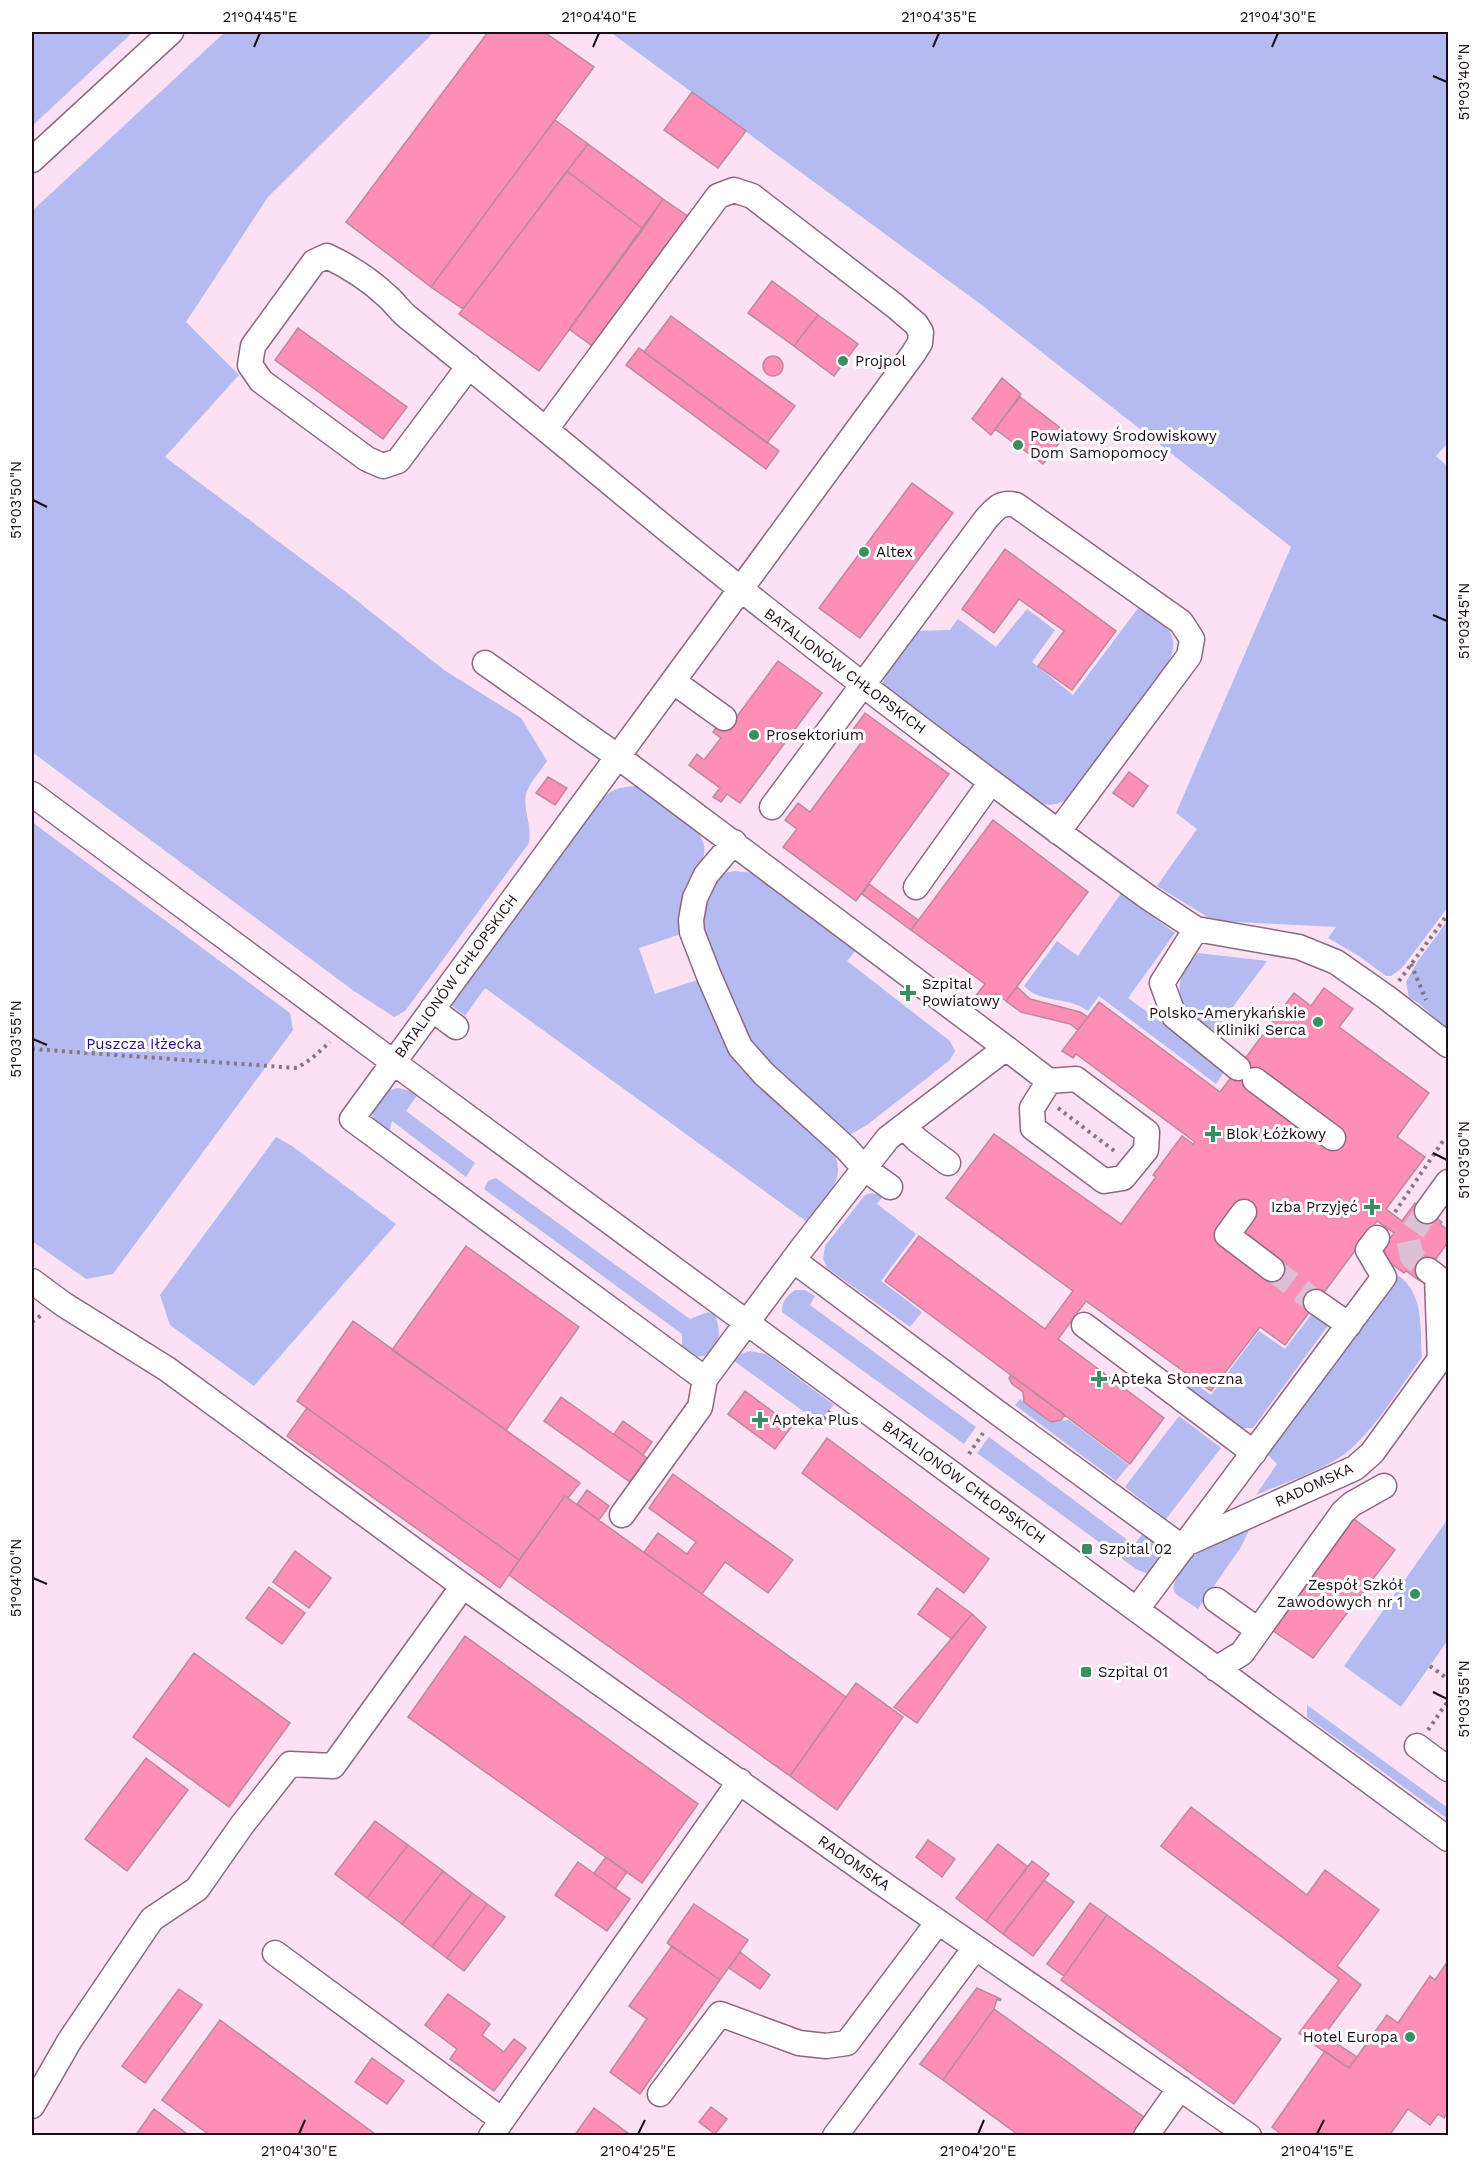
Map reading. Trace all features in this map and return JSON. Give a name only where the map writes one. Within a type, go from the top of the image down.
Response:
[{"type":"street","points":[[32,160],[171,32]]},
{"type":"street","points":[[469,366],[398,461],[383,466],[367,459],[261,381],[250,365],[253,346],[314,262],[327,256],[342,263],[387,296],[406,316],[469,366],[546,429],[740,590],[920,343],[921,332],[916,324],[895,306],[752,196],[734,190],[718,196],[546,429]]},
{"type":"street","points":[[772,807],[986,519],[1001,504],[1008,503],[1016,505],[1181,622],[1192,639],[1190,656],[1058,832]]},
{"type":"street","name":"BATALIONÓW CHŁOPSKICH","points":[[393,1062],[740,590],[863,686],[1058,832],[1196,929],[1299,947],[1336,962],[1449,1045]]},
{"type":"street","points":[[485,663],[734,842],[1006,1048],[1045,1088]]},
{"type":"street","points":[[674,682],[724,718]]},
{"type":"street","points":[[916,887],[991,782]]},
{"type":"street","name":"BATALIONÓW CHŁOPSKICH","points":[[32,794],[1449,1839]]},
{"type":"street","points":[[734,842],[706,875],[695,898],[691,926],[697,956],[740,1047],[764,1074],[846,1148],[865,1169],[890,1187]]},
{"type":"street","points":[[1196,929],[1162,983],[1174,1017],[1333,1138]]},
{"type":"street","points":[[432,1009],[456,1027]]},
{"type":"street","points":[[622,1515],[700,1407],[705,1379],[793,1260],[888,1138],[1006,1048]]},
{"type":"street","points":[[393,1062],[351,1119],[705,1379]]},
{"type":"street","points":[[1076,1078],[1147,1132],[1146,1150],[1124,1178],[1104,1181],[1033,1128],[1032,1108],[1045,1088],[1076,1078]]},
{"type":"street","points":[[904,1126],[917,1140],[948,1163]]},
{"type":"street","points":[[1427,1211],[1449,1182]]},
{"type":"street","points":[[1244,1212],[1227,1235],[1272,1269]]},
{"type":"street","points":[[793,1260],[998,1413],[1190,1543],[1384,1277],[1368,1250],[1377,1238]]},
{"type":"street","points":[[1428,1270],[1437,1277],[1444,1354]]},
{"type":"street","name":"RADOMSKA","points":[[32,1281],[63,1304],[167,1370],[463,1586],[975,1948],[1249,2136]]},
{"type":"street","points":[[1316,1302],[1349,1325]]},
{"type":"street","points":[[1084,1325],[1254,1453]]},
{"type":"street","name":"RADOMSKA","points":[[1137,1609],[1190,1543],[1355,1468],[1372,1453],[1444,1354]]},
{"type":"street","points":[[1216,1669],[1242,1653],[1343,1512],[1352,1504],[1384,1486]]},
{"type":"street","points":[[32,2106],[70,2040],[152,1919],[197,1889],[242,1825],[290,1764],[333,1766],[463,1586]]},
{"type":"street","points":[[1216,1600],[1258,1630]]},
{"type":"street","points":[[1417,1746],[1449,1769]]},
{"type":"street","points":[[275,1953],[497,2128],[740,1781]]},
{"type":"street","points":[[660,2094],[720,2014],[799,2043],[826,2046],[847,2043],[938,1922]]},
{"type":"street","points":[[835,2136],[975,1948]]},
{"type":"street","points":[[1146,2136],[1180,2088]]},
{"type":"path","points":[[1386,997],[1449,914]]},
{"type":"path","points":[[32,1049],[297,1068],[311,1059]]},
{"type":"path","points":[[1045,1088],[1134,1166]]},
{"type":"path","points":[[1395,1212],[1445,1138]]},
{"type":"path","points":[[969,1454],[983,1433]]},
{"type":"path","points":[[1430,1665],[1449,1679]]},
{"type":"path","points":[[1417,1746],[1449,1701]]},
{"type":"green space","points":[[32,32],[133,32],[32,126]]},
{"type":"green space","points":[[225,32],[434,32],[268,197],[186,322],[239,375],[165,457],[346,592],[444,670],[521,718],[547,761],[526,795],[529,843],[405,1011],[394,1017],[354,991],[32,752],[32,211]]},
{"type":"green space","points":[[610,32],[1448,32],[1448,443],[1436,456],[1448,467],[1448,907],[1402,968],[1391,976],[1386,976],[1359,956],[1328,938],[1336,927],[1214,921],[1157,886],[1197,829],[1176,813],[1291,547],[979,303]]},
{"type":"green space","points":[[1139,607],[1170,633],[1173,639],[1171,658],[1165,671],[1068,799],[1060,803],[1048,805],[1035,802],[890,693],[883,682],[916,631],[950,630],[958,619],[996,647],[1027,609],[1055,630],[1032,662],[1073,695]]},
{"type":"green space","points":[[637,786],[670,807],[693,826],[703,842],[704,849],[704,856],[685,888],[682,898],[681,916],[684,933],[639,948],[655,994],[700,979],[728,1050],[828,1143],[838,1166],[837,1176],[829,1194],[807,1222],[485,988],[465,1016],[449,1003],[594,808],[612,791],[622,787]]},
{"type":"green space","name":"Puszcza Iłżecka","points":[[32,822],[290,1013],[293,1030],[113,1274],[86,1279],[32,1241]]},
{"type":"green space","points":[[735,871],[753,873],[763,878],[857,949],[847,961],[950,1041],[955,1051],[950,1060],[867,1125],[851,1134],[772,1067],[751,1044],[700,926],[703,896],[712,880],[724,873]]},
{"type":"green space","points":[[1121,893],[1175,933],[1128,998],[1226,1069],[1216,1084],[1099,996],[1088,1011],[1072,1003],[1038,995],[1024,986],[1057,941],[1078,956]]},
{"type":"green space","points":[[1448,920],[1448,1029],[1417,1002],[1409,998],[1406,982],[1418,961]]},
{"type":"green space","points":[[1198,953],[1267,961],[1215,1031],[1192,1014],[1181,999],[1182,975],[1191,959]]},
{"type":"green space","points":[[398,1088],[419,1093],[406,1111],[475,1163],[466,1177],[392,1121],[388,1137],[374,1121],[372,1108],[386,1091]]},
{"type":"green space","points":[[276,1137],[292,1146],[396,1224],[254,1386],[170,1325],[160,1295]]},
{"type":"green space","points":[[496,1178],[690,1319],[708,1312],[715,1315],[719,1334],[718,1343],[714,1349],[702,1356],[682,1352],[682,1334],[484,1189],[488,1181]]},
{"type":"green space","points":[[871,1193],[883,1196],[877,1204],[916,1234],[881,1281],[922,1312],[910,1327],[827,1268],[823,1258],[825,1246],[865,1195]]},
{"type":"green space","points":[[1399,1276],[1407,1283],[1417,1302],[1422,1357],[1381,1416],[1352,1448],[1320,1468],[1256,1495],[1277,1464],[1268,1455]]},
{"type":"green space","points":[[795,1290],[805,1290],[815,1296],[810,1305],[976,1427],[964,1444],[782,1312],[783,1304]]},
{"type":"green space","points":[[1314,1311],[1330,1323],[1253,1428],[1232,1428],[1177,1388],[1186,1377],[1211,1395],[1259,1331],[1285,1349]]},
{"type":"green space","points":[[750,1351],[766,1354],[834,1405],[818,1422],[734,1361],[741,1354]]},
{"type":"green space","points":[[1020,1399],[1051,1422],[1069,1420],[1129,1465],[1116,1481],[1015,1405]]},
{"type":"green space","points":[[1179,1416],[1221,1448],[1166,1519],[1125,1487]]},
{"type":"green space","points":[[989,1437],[1134,1545],[1144,1532],[1155,1542],[1160,1552],[1159,1562],[1151,1575],[1136,1569],[977,1453]]},
{"type":"green space","points":[[1447,1520],[1448,1640],[1401,1707],[1344,1666]]},
{"type":"green space","points":[[1252,1524],[1241,1547],[1198,1609],[1177,1595],[1173,1589],[1177,1576],[1193,1557],[1216,1542]]},
{"type":"green space","points":[[1307,1705],[1448,1808],[1448,1819],[1307,1717]]},
{"type":"building","points":[[488,32],[544,32],[594,67],[431,287],[346,222]]},
{"type":"building","points":[[692,92],[746,131],[718,168],[664,130]]},
{"type":"building","points":[[555,120],[588,144],[463,309],[431,287]]},
{"type":"building","points":[[588,144],[663,199],[643,229],[567,171]]},
{"type":"building","points":[[567,171],[643,229],[539,371],[459,314]]},
{"type":"building","points":[[663,199],[692,219],[595,348],[569,329]]},
{"type":"building","points":[[772,281],[818,315],[794,346],[748,313]]},
{"type":"building","points":[[818,315],[858,344],[834,376],[794,346]]},
{"type":"building","points":[[671,316],[795,406],[767,443],[644,352]]},
{"type":"building","points":[[298,328],[407,407],[383,439],[275,360]]},
{"type":"building","points":[[639,348],[779,451],[766,469],[626,365]]},
{"type":"building","points":[[773,356],[780,359],[783,366],[780,373],[773,376],[766,373],[763,366],[766,359]]},
{"type":"building","points":[[1002,378],[1021,394],[991,435],[972,419]]},
{"type":"building","points":[[1020,397],[1067,433],[1043,464],[995,429]]},
{"type":"building","points":[[912,483],[953,513],[860,638],[819,608]]},
{"type":"building","points":[[1005,549],[1116,631],[1072,690],[1038,666],[1064,631],[1019,599],[994,633],[962,609]]},
{"type":"building","name":"Prosektorium","points":[[778,661],[822,693],[740,803],[727,794],[721,802],[713,797],[720,788],[689,765],[697,754],[704,760],[721,738],[713,732],[719,724],[727,730]]},
{"type":"building","points":[[865,713],[949,774],[856,901],[783,847],[797,829],[785,820],[798,803],[810,812],[864,739],[852,731]]},
{"type":"building","points":[[1129,772],[1148,786],[1133,807],[1113,793]]},
{"type":"building","points":[[548,777],[567,788],[555,805],[536,793]]},
{"type":"building","points":[[993,820],[1088,892],[1006,1001],[996,993],[985,1007],[974,998],[985,984],[911,930]]},
{"type":"building","points":[[869,884],[918,920],[911,930],[862,894]]},
{"type":"building","points":[[1017,987],[1030,999],[1080,1012],[1088,1017],[1078,1030],[1070,1024],[1021,1012],[1006,1001]]},
{"type":"building","points":[[1324,988],[1353,1009],[1339,1027],[1429,1093],[1397,1137],[1425,1157],[1386,1209],[1402,1221],[1415,1203],[1442,1222],[1440,1224],[1448,1230],[1448,1242],[1420,1281],[1406,1271],[1404,1273],[1378,1254],[1394,1233],[1377,1221],[1285,1345],[1260,1327],[1211,1391],[1086,1301],[1058,1339],[1164,1418],[1130,1464],[885,1281],[919,1236],[1045,1329],[1073,1291],[946,1198],[994,1134],[1121,1224],[1156,1177],[1153,1175],[1182,1136],[1193,1144],[1195,1142],[1076,1054],[1073,1058],[1062,1051],[1099,1002],[1220,1092],[1294,993],[1311,1006]]},
{"type":"building","points":[[466,1246],[579,1327],[506,1430],[392,1350]]},
{"type":"building","points":[[353,1321],[580,1483],[568,1498],[565,1496],[519,1560],[297,1401]]},
{"type":"building","points":[[1011,1375],[1065,1415],[1061,1420],[1051,1422],[1024,1402],[1023,1392],[1012,1384],[1009,1378]]},
{"type":"building","name":"Apteka Plus","points":[[745,1391],[792,1426],[775,1449],[728,1414]]},
{"type":"building","points":[[561,1397],[647,1458],[630,1482],[544,1421]]},
{"type":"building","points":[[307,1408],[519,1560],[500,1588],[287,1436]]},
{"type":"building","points":[[623,1421],[652,1442],[643,1455],[614,1434]]},
{"type":"building","points":[[827,1438],[989,1559],[964,1593],[802,1473]]},
{"type":"building","points":[[673,1474],[793,1560],[768,1593],[725,1562],[702,1594],[644,1552],[658,1533],[687,1554],[696,1542],[649,1508]]},
{"type":"building","points":[[587,1490],[609,1506],[599,1520],[577,1504]]},
{"type":"building","points":[[565,1496],[846,1697],[790,1776],[509,1575]]},
{"type":"building","points":[[1354,1519],[1395,1550],[1313,1658],[1272,1630]]},
{"type":"building","points":[[295,1551],[331,1578],[309,1608],[273,1582]]},
{"type":"building","points":[[269,1587],[305,1613],[282,1644],[246,1618]]},
{"type":"building","points":[[937,1588],[972,1614],[952,1639],[918,1614]]},
{"type":"building","points":[[972,1614],[986,1627],[917,1723],[894,1707]]},
{"type":"building","points":[[465,1636],[698,1804],[642,1883],[408,1717]]},
{"type":"building","points":[[194,1653],[290,1723],[229,1807],[133,1737]]},
{"type":"building","points":[[856,1683],[903,1717],[837,1810],[790,1776]]},
{"type":"building","points":[[146,1758],[188,1790],[127,1871],[85,1839]]},
{"type":"building","name":"Hotel Europa","points":[[1191,1807],[1307,1895],[1325,1870],[1379,1910],[1337,1966],[1361,1985],[1316,2046],[1299,2033],[1339,1980],[1161,1846]]},
{"type":"building","points":[[375,1821],[408,1845],[367,1898],[335,1874]]},
{"type":"building","points":[[928,1840],[955,1859],[942,1877],[916,1857]]},
{"type":"building","points":[[998,1844],[1028,1867],[986,1921],[956,1898]]},
{"type":"building","points":[[408,1845],[443,1871],[402,1924],[367,1898]]},
{"type":"building","points":[[606,1857],[627,1872],[615,1889],[594,1873]]},
{"type":"building","points":[[1032,1861],[1049,1874],[1003,1934],[986,1921]]},
{"type":"building","points":[[578,1862],[630,1899],[607,1931],[555,1895]]},
{"type":"building","points":[[443,1871],[472,1893],[432,1947],[402,1924]]},
{"type":"building","points":[[1044,1880],[1074,1902],[1033,1956],[1003,1934]]},
{"type":"building","points":[[472,1893],[487,1904],[447,1958],[432,1947]]},
{"type":"building","points":[[1090,1903],[1107,1915],[1064,1976],[1047,1964]]},
{"type":"building","points":[[487,1904],[505,1917],[464,1971],[447,1958]]},
{"type":"building","points":[[694,1904],[748,1940],[720,1980],[667,1943]]},
{"type":"building","points":[[1107,1915],[1281,2039],[1234,2104],[1061,1980]]},
{"type":"building","points":[[672,1946],[720,1980],[640,2094],[610,2072],[647,2019],[629,2006]]},
{"type":"building","points":[[740,1952],[770,1975],[760,1989],[729,1968]]},
{"type":"building","name":"Hotel Europa","points":[[1448,1961],[1448,2111],[1444,2118],[1438,2114],[1430,2125],[1408,2109],[1389,2136],[1284,2136],[1272,2127],[1325,2051],[1349,2068],[1387,2015],[1398,2023],[1430,1976],[1435,1980]]},
{"type":"building","points":[[977,1988],[1001,1999],[1000,2001],[997,1999],[994,2009],[943,2080],[920,2064]]},
{"type":"building","points":[[179,1989],[202,2005],[145,2083],[122,2066]]},
{"type":"building","points":[[448,1994],[490,2024],[482,2035],[504,2052],[514,2039],[526,2048],[494,2091],[450,2059],[457,2049],[425,2025]]},
{"type":"building","points":[[994,2009],[1148,2120],[1137,2136],[1020,2136],[943,2080]]},
{"type":"building","points":[[220,2020],[375,2134],[374,2136],[211,2136],[162,2100]]},
{"type":"building","points":[[1324,2035],[1357,2057],[1349,2068],[1316,2046]]},
{"type":"building","points":[[372,2058],[404,2081],[387,2104],[355,2082]]},
{"type":"building","points":[[711,2107],[727,2119],[715,2134],[699,2122]]},
{"type":"building","points":[[594,2108],[632,2136],[574,2136]]},
{"type":"building","points":[[154,2109],[190,2136],[135,2136]]},
{"type":"tunnel","points":[[1427,1211],[1408,1239],[1412,1257],[1428,1270]]},
{"type":"tunnel","points":[[1272,1269],[1316,1302]]},
{"type":"place","name":"Projpol","points":[[843,361]]},
{"type":"place","name":"Powiatowy Środowiskowy Dom Samopomocy","points":[[1018,445]]},
{"type":"place","name":"Altex","points":[[864,552]]},
{"type":"place","name":"Prosektorium","points":[[754,735]]},
{"type":"place","name":"Szpital Powiatowy","points":[[908,993]]},
{"type":"place","name":"Polsko-Amerykańskie Kliniki Serca","points":[[1318,1022]]},
{"type":"place","name":"Blok Łóżkowy","points":[[1213,1134]]},
{"type":"place","name":"Izba Przyjęć","points":[[1372,1207]]},
{"type":"place","name":"Apteka Słoneczna","points":[[1099,1379]]},
{"type":"place","name":"Apteka Plus","points":[[760,1420]]},
{"type":"place","name":"Szpital 02","points":[[1087,1549]]},
{"type":"place","name":"Zespół Szkół Zawodowych nr 1","points":[[1415,1594]]},
{"type":"place","name":"Szpital 01","points":[[1086,1672]]},
{"type":"place","name":"Hotel Europa","points":[[1410,2037]]}]
